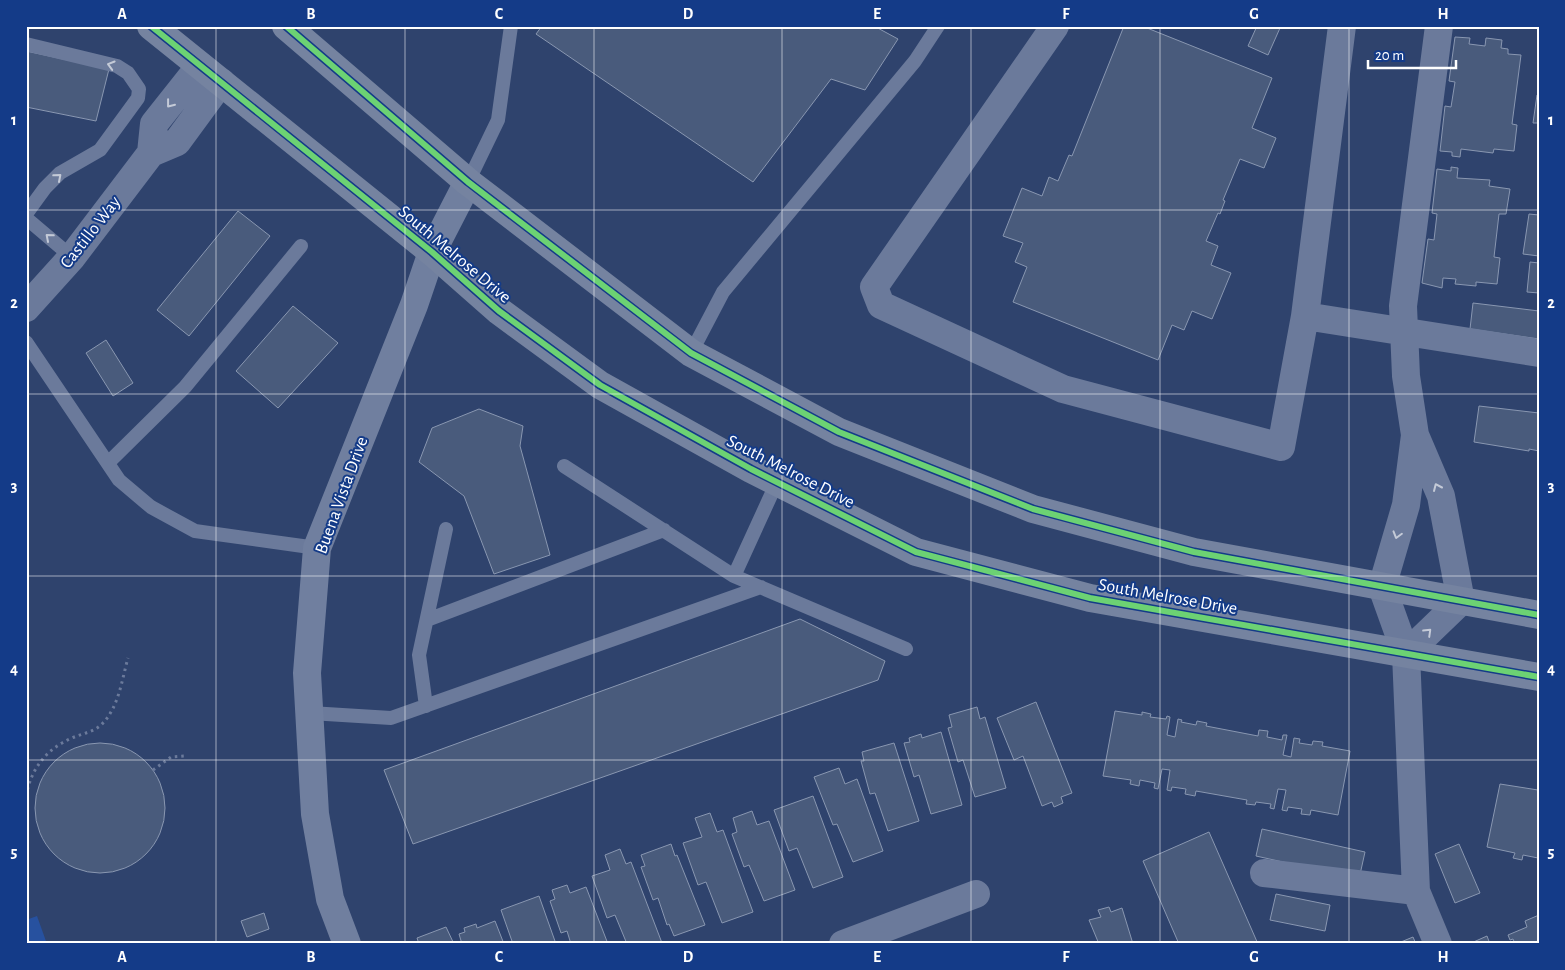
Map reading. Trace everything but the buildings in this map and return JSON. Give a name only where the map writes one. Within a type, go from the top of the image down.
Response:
[{"type":"main road","name":"South Melrose Drive","points":[[151,26],[432,252],[499,311],[600,385],[777,482],[916,552],[1090,598],[1539,678]]},
{"type":"main road","points":[[286,26],[468,182],[691,353],[839,432],[1033,509],[1194,552],[1539,615]]},
{"type":"street","points":[[1055,26],[874,287],[882,305],[1063,389],[1281,447],[1305,316],[1342,26]]},
{"type":"street","points":[[1406,654],[1461,600],[1441,496],[1415,435],[1406,376],[1403,306],[1439,26]]},
{"type":"street","name":"Castillo Way","points":[[26,308],[72,257],[151,153],[154,124],[210,74]]},
{"type":"street","name":"Buena Vista Drive","points":[[346,944],[330,899],[317,823],[307,673],[317,548],[414,304],[432,252],[468,182]]},
{"type":"street","points":[[1305,316],[1539,353]]},
{"type":"street","points":[[1415,435],[1406,505],[1382,587],[1406,654],[1416,891],[1438,944]]},
{"type":"street","points":[[1264,874],[1416,891]]},
{"type":"street","points":[[843,944],[976,894]]},
{"type":"lane","points":[[468,182],[498,120],[511,26]]},
{"type":"lane","points":[[691,353],[723,292],[915,61],[938,26]]},
{"type":"lane","points":[[26,44],[117,66],[128,73],[139,88],[138,98],[100,150],[60,173],[45,188],[26,214]]},
{"type":"lane","points":[[26,218],[72,257]]},
{"type":"lane","points":[[108,464],[184,387],[301,246]]},
{"type":"lane","points":[[26,342],[119,480],[151,507],[195,531],[317,548]]},
{"type":"lane","points":[[564,466],[734,576],[906,649]]},
{"type":"lane","points":[[734,576],[777,482]]},
{"type":"lane","points":[[426,706],[419,656],[446,529]]},
{"type":"lane","points":[[427,620],[664,530]]},
{"type":"lane","points":[[310,713],[391,718],[761,587]]},
{"type":"path","points":[[26,796],[33,770],[44,758],[60,744],[89,732],[103,723],[114,707],[128,658]]},
{"type":"path","points":[[153,770],[171,757],[185,756]]},
{"type":"shaded area","points":[[37,916],[47,944],[26,944],[26,920]]},
{"type":"cycle path","points":[[151,26],[432,252],[499,311],[600,385],[751,469],[916,552],[1090,598],[1539,677]]},
{"type":"cycle path","points":[[286,26],[468,182],[691,353],[839,432],[1033,509],[1194,552],[1539,615]]}]
